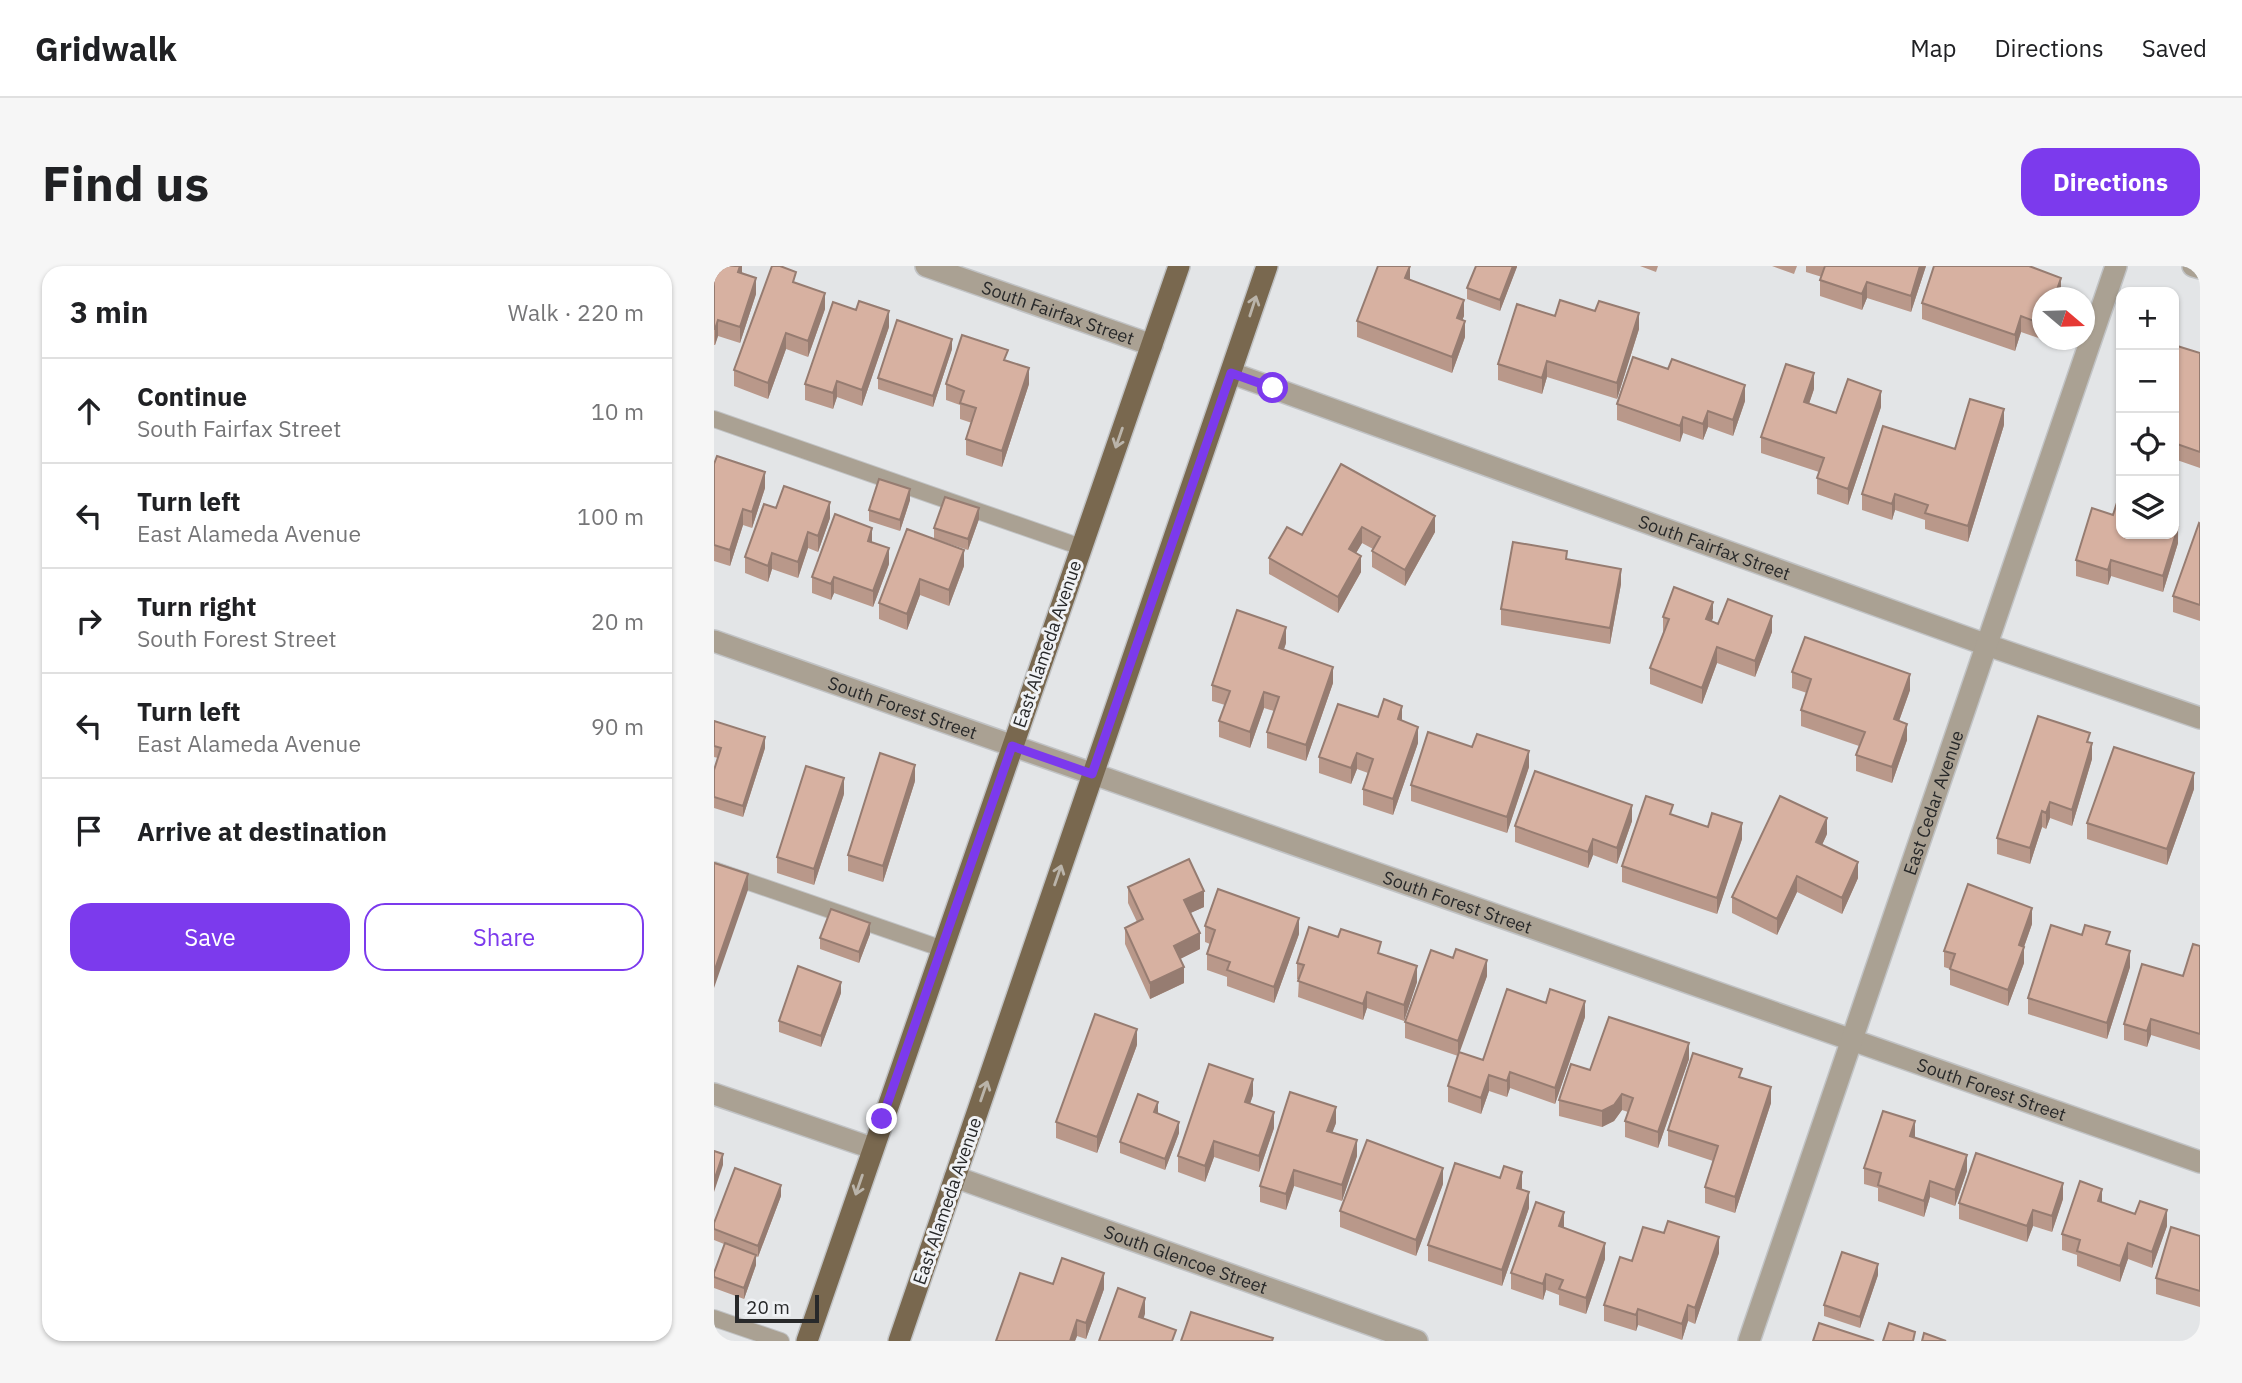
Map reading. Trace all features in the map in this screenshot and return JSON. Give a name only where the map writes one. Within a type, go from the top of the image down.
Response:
[{"type":"main road","name":"East Alameda Avenue","points":[[807,1341],[940,948],[1179,266]]},
{"type":"main road","name":"East Alameda Avenue","points":[[899,1341],[1267,266]]},
{"type":"street","name":"South Fairfax Street","points":[[926,266],[1152,345]]},
{"type":"street","name":"East Cedar Avenue","points":[[1749,1341],[2116,266]]},
{"type":"street","points":[[2193,266],[2200,268]]},
{"type":"street","name":"South Fairfax Street","points":[[1231,373],[1987,645],[2200,718]]},
{"type":"street","name":"South Forest Street","points":[[714,641],[2200,1162]]},
{"type":"street","points":[[714,1094],[872,1148]]},
{"type":"street","name":"South Glencoe Street","points":[[956,1177],[1417,1341]]},
{"type":"lane","points":[[714,419],[1081,547]]},
{"type":"lane","points":[[714,870],[940,948]]},
{"type":"lane","points":[[714,1318],[781,1341]]},
{"type":"building","points":[[714,266],[740,266],[738,272],[756,278],[740,327],[718,320],[714,329]]},
{"type":"building","points":[[772,266],[796,272],[793,282],[825,293],[808,341],[786,333],[768,383],[734,370]]},
{"type":"building","points":[[1378,266],[1410,266],[1405,278],[1464,300],[1457,318],[1465,321],[1452,357],[1357,321]]},
{"type":"building","points":[[1476,266],[1513,266],[1500,300],[1467,288]]},
{"type":"building","points":[[1825,266],[1920,266],[1911,296],[1867,282],[1862,294],[1820,280]]},
{"type":"building","points":[[1934,266],[2029,266],[2061,278],[2058,287],[2032,287],[2032,320],[2021,316],[2015,335],[1922,303]]},
{"type":"building","points":[[1560,300],[1595,311],[1599,301],[1639,313],[1617,383],[1547,361],[1542,378],[1498,364],[1517,304],[1555,316]]},
{"type":"building","points":[[859,301],[889,311],[862,390],[837,381],[833,393],[805,384],[833,302],[856,310]]},
{"type":"building","points":[[897,320],[952,339],[933,396],[878,378]]},
{"type":"building","points":[[962,335],[1008,350],[1004,360],[1029,368],[1002,451],[966,439],[976,408],[960,403],[964,391],[946,384]]},
{"type":"building","points":[[2179,347],[2200,353],[2200,452],[2179,445]]},
{"type":"building","points":[[1633,357],[1668,369],[1672,359],[1745,385],[1733,420],[1708,411],[1703,424],[1683,417],[1680,426],[1617,404]]},
{"type":"building","points":[[1786,364],[1814,373],[1804,402],[1836,413],[1848,379],[1881,391],[1848,489],[1817,478],[1824,458],[1761,437]]},
{"type":"building","points":[[1970,399],[2004,409],[1968,526],[1925,513],[1928,505],[1895,494],[1892,504],[1862,494],[1883,426],[1955,449]]},
{"type":"building","points":[[717,456],[765,472],[752,512],[743,509],[730,550],[714,545],[714,464]]},
{"type":"building","points":[[1341,464],[1435,516],[1405,570],[1372,551],[1380,537],[1362,527],[1349,549],[1361,556],[1338,597],[1269,558],[1287,527],[1302,535]]},
{"type":"building","points":[[879,479],[910,489],[900,520],[869,510]]},
{"type":"building","points":[[784,486],[830,502],[818,536],[808,532],[798,562],[772,553],[768,566],[745,557],[764,504],[776,508]]},
{"type":"building","points":[[945,497],[979,508],[968,539],[934,528]]},
{"type":"building","points":[[2116,506],[2116,539],[2174,539],[2163,576],[2111,560],[2108,570],[2076,560],[2092,508],[2113,515]]},
{"type":"building","points":[[835,514],[872,528],[868,541],[889,548],[873,591],[834,577],[831,584],[812,577]]},
{"type":"building","points":[[2200,524],[2200,605],[2173,596]]},
{"type":"building","points":[[907,529],[964,550],[949,590],[920,579],[907,614],[879,603]]},
{"type":"building","points":[[1513,542],[1567,551],[1566,559],[1621,569],[1610,628],[1501,609]]},
{"type":"building","points":[[1674,587],[1713,602],[1706,619],[1718,624],[1728,599],[1772,616],[1755,661],[1717,647],[1702,688],[1650,668],[1669,619],[1663,617]]},
{"type":"building","points":[[1237,610],[1286,627],[1279,648],[1333,667],[1306,745],[1267,732],[1279,697],[1264,692],[1250,732],[1219,721],[1230,691],[1212,685]]},
{"type":"building","points":[[1805,637],[1910,674],[1894,719],[1907,724],[1892,767],[1856,755],[1865,732],[1801,710],[1811,679],[1792,672]]},
{"type":"building","points":[[1384,699],[1402,706],[1398,719],[1418,727],[1393,799],[1363,789],[1373,759],[1357,753],[1351,768],[1319,757],[1338,704],[1378,717]]},
{"type":"building","points":[[2038,716],[2090,733],[2087,742],[2092,743],[2072,810],[2050,802],[2046,813],[2042,811],[2030,848],[1997,838]]},
{"type":"building","points":[[714,721],[765,737],[743,806],[714,797],[714,770],[721,748],[714,746]]},
{"type":"building","points":[[1428,732],[1472,747],[1477,734],[1529,751],[1507,817],[1411,785]]},
{"type":"building","points":[[2114,747],[2194,773],[2167,849],[2087,823]]},
{"type":"building","points":[[880,753],[915,765],[883,866],[848,855]]},
{"type":"building","points":[[806,766],[844,778],[814,869],[777,857]]},
{"type":"building","points":[[1535,771],[1632,805],[1617,848],[1593,839],[1588,852],[1515,826]]},
{"type":"building","points":[[1646,796],[1673,805],[1670,814],[1708,827],[1712,813],[1742,823],[1717,898],[1622,866]]},
{"type":"building","points":[[1780,796],[1827,818],[1816,842],[1858,862],[1842,898],[1797,876],[1777,919],[1732,897]]},
{"type":"building","points":[[1189,859],[1204,891],[1184,900],[1200,933],[1174,946],[1184,967],[1150,983],[1125,928],[1143,919],[1128,887]]},
{"type":"building","points":[[714,863],[748,874],[714,972]]},
{"type":"building","points":[[1968,884],[2032,908],[2019,945],[2024,947],[2008,990],[1950,969],[1955,954],[1944,951]]},
{"type":"building","points":[[1218,889],[1299,918],[1274,987],[1227,970],[1230,962],[1207,954],[1215,930],[1205,926]]},
{"type":"building","points":[[831,909],[870,923],[859,952],[820,938]]},
{"type":"building","points":[[2051,925],[2082,935],[2085,925],[2110,932],[2106,944],[2130,951],[2107,1023],[2028,998]]},
{"type":"building","points":[[1309,927],[1338,937],[1341,929],[1381,942],[1378,953],[1417,966],[1404,1005],[1367,992],[1363,1004],[1298,981],[1304,965],[1297,963]]},
{"type":"building","points":[[2193,944],[2200,946],[2200,1034],[2151,1019],[2147,1031],[2124,1024],[2142,964],[2183,976]]},
{"type":"building","points":[[1456,949],[1487,960],[1458,1041],[1405,1022],[1431,950],[1453,958]]},
{"type":"building","points":[[798,966],[841,982],[821,1036],[779,1021]]},
{"type":"building","points":[[1507,989],[1546,1003],[1550,989],[1585,1001],[1555,1088],[1510,1072],[1507,1081],[1489,1075],[1481,1098],[1448,1086],[1459,1052],[1483,1060]]},
{"type":"building","points":[[1095,1014],[1137,1029],[1097,1137],[1056,1122]]},
{"type":"building","points":[[1609,1017],[1689,1043],[1658,1132],[1625,1121],[1633,1098],[1622,1094],[1614,1105],[1602,1111],[1559,1100],[1571,1064],[1590,1070]]},
{"type":"building","points":[[1693,1053],[1742,1069],[1739,1077],[1771,1087],[1735,1197],[1705,1187],[1718,1146],[1668,1130]]},
{"type":"building","points":[[1209,1064],[1253,1079],[1245,1102],[1274,1112],[1259,1156],[1214,1141],[1205,1166],[1178,1156]]},
{"type":"building","points":[[1290,1092],[1336,1107],[1327,1131],[1357,1140],[1342,1185],[1294,1170],[1286,1194],[1260,1186]]},
{"type":"building","points":[[1138,1094],[1158,1102],[1154,1112],[1179,1122],[1165,1159],[1120,1142]]},
{"type":"building","points":[[1883,1111],[1915,1121],[1910,1136],[1967,1155],[1955,1190],[1930,1181],[1924,1201],[1878,1185],[1881,1173],[1864,1168]]},
{"type":"building","points":[[1367,1140],[1443,1168],[1416,1240],[1340,1211]]},
{"type":"building","points":[[714,1151],[723,1154],[714,1181]]},
{"type":"building","points":[[1976,1153],[2063,1183],[2052,1216],[2033,1210],[2027,1226],[1959,1203]]},
{"type":"building","points":[[1455,1163],[1500,1178],[1504,1166],[1522,1172],[1517,1188],[1529,1192],[1502,1270],[1428,1245]]},
{"type":"building","points":[[735,1168],[781,1185],[758,1246],[714,1229]]},
{"type":"building","points":[[2080,1181],[2102,1189],[2098,1201],[2135,1214],[2140,1201],[2167,1210],[2152,1252],[2128,1243],[2120,1266],[2077,1251],[2080,1240],[2062,1234]]},
{"type":"building","points":[[1536,1202],[1564,1212],[1559,1226],[1605,1243],[1586,1298],[1559,1289],[1563,1280],[1546,1274],[1543,1284],[1511,1273]]},
{"type":"building","points":[[1668,1221],[1719,1237],[1695,1308],[1688,1305],[1682,1324],[1638,1309],[1636,1315],[1604,1305],[1620,1257],[1632,1261],[1643,1227],[1664,1233]]},
{"type":"building","points":[[2171,1227],[2200,1236],[2200,1291],[2156,1278]]},
{"type":"building","points":[[725,1243],[756,1255],[744,1288],[714,1277]]},
{"type":"building","points":[[1842,1252],[1878,1264],[1860,1317],[1824,1305]]},
{"type":"building","points":[[1062,1258],[1104,1273],[1086,1323],[1077,1320],[1070,1341],[996,1341],[1020,1273],[1053,1284]]},
{"type":"building","points":[[1118,1288],[1145,1298],[1139,1317],[1176,1330],[1172,1341],[1099,1341]]},
{"type":"building","points":[[1191,1312],[1273,1338],[1272,1341],[1181,1341]]},
{"type":"building","points":[[1819,1323],[1874,1341],[1813,1341]]},
{"type":"building","points":[[1889,1323],[1915,1332],[1913,1341],[1883,1341]]},
{"type":"building","points":[[1924,1333],[1946,1341],[1922,1341]]},
{"type":"route","points":[[882,1119],[1012,746],[1092,774],[1231,373],[1273,388]]}]
